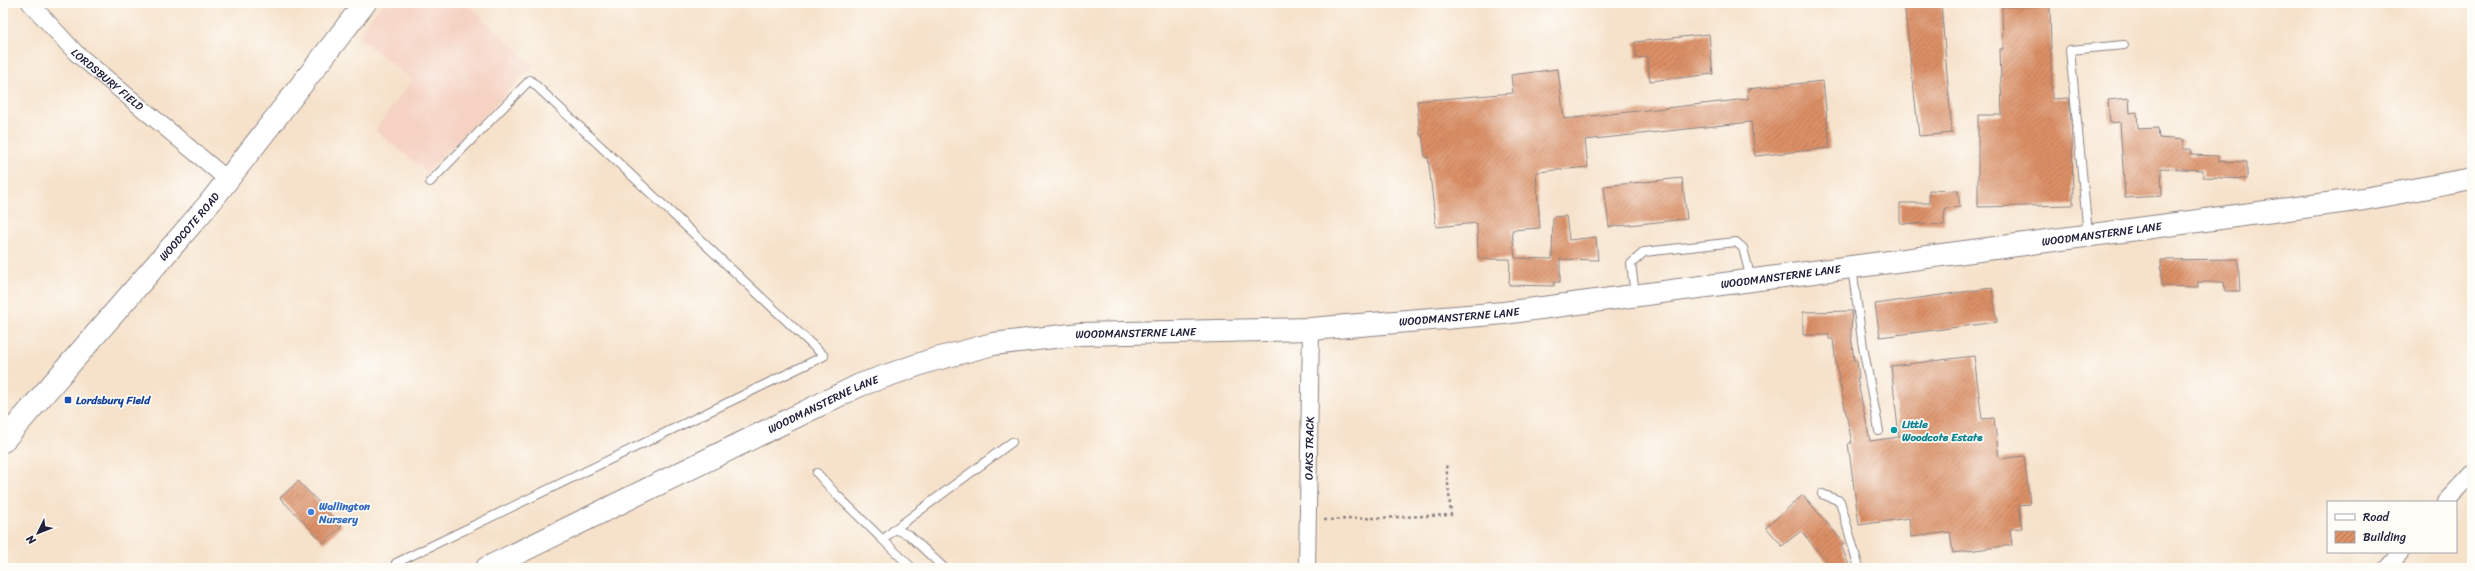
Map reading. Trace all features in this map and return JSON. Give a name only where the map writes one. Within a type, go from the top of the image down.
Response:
[{"type":"street","name":"LORDSBURY FIELD","points":[[30,3],[76,53],[228,180]]},
{"type":"street","name":"WOODCOTE ROAD","points":[[3,441],[162,260],[228,180],[365,3]]},
{"type":"street","name":"WOODMANSTERNE LANE","points":[[487,568],[860,385],[929,361],[993,344],[1080,334],[1311,329],[1504,313],[2364,199],[2472,179]]},
{"type":"street","name":"OAKS TRACK","points":[[1307,568],[1311,329]]},
{"type":"street","points":[[2446,501],[2472,473]]},
{"type":"street","points":[[2387,568],[2400,553]]},
{"type":"lane","points":[[2088,235],[2070,50],[2124,45]]},
{"type":"lane","points":[[398,568],[396,563],[824,356],[530,80],[430,182]]},
{"type":"lane","points":[[1635,295],[1632,264],[1644,252],[1736,242],[1743,248],[1751,280]]},
{"type":"lane","points":[[1852,266],[1863,347],[1879,431]]},
{"type":"lane","points":[[883,540],[895,529],[1012,442]]},
{"type":"lane","points":[[817,473],[835,493],[912,568]]},
{"type":"lane","points":[[1822,494],[1840,501],[1859,568]]},
{"type":"lane","points":[[895,529],[909,535],[944,568]]},
{"type":"path","points":[[1308,521],[1451,515],[1446,463]]},
{"type":"shaded area","points":[[383,3],[466,3],[534,66],[427,172],[375,130],[412,80],[357,36]]},
{"type":"green space","points":[[2136,561],[2137,568],[2090,568]]},
{"type":"building","points":[[1904,3],[1941,3],[1952,133],[1919,136]]},
{"type":"building","points":[[2050,6],[2052,99],[2069,98],[2072,137],[2073,205],[1978,207],[1978,115],[2002,115],[2000,49],[2003,49],[2002,7]]},
{"type":"building","points":[[1709,34],[1713,74],[1650,81],[1647,57],[1636,58],[1635,42]]},
{"type":"building","points":[[1558,69],[1564,119],[1748,99],[1747,89],[1823,81],[1830,148],[1755,156],[1751,122],[1585,140],[1588,167],[1538,172],[1536,174],[1540,228],[1512,230],[1515,258],[1552,259],[1553,217],[1566,216],[1569,240],[1596,237],[1598,260],[1560,259],[1560,282],[1554,282],[1554,286],[1509,285],[1510,259],[1478,259],[1477,223],[1436,227],[1428,157],[1425,157],[1422,134],[1420,135],[1417,101],[1513,93],[1511,75]]},
{"type":"building","points":[[2129,98],[2130,113],[2137,112],[2138,129],[2158,128],[2159,138],[2184,140],[2183,149],[2191,149],[2190,155],[2218,156],[2218,161],[2247,162],[2247,179],[2203,177],[2203,170],[2161,168],[2162,196],[2125,198],[2120,122],[2110,123],[2108,100]]},
{"type":"building","points":[[1682,178],[1687,219],[1609,227],[1604,186]]},
{"type":"building","points":[[1929,190],[1958,191],[1960,207],[1945,208],[1944,225],[1900,223],[1900,203],[1929,203]]},
{"type":"building","points":[[2238,259],[2240,291],[2225,291],[2224,282],[2198,282],[2198,287],[2162,286],[2161,260]]},
{"type":"building","points":[[1992,288],[1997,322],[1880,337],[1875,304]]},
{"type":"building","points":[[1852,311],[1851,334],[1854,361],[1857,361],[1859,378],[1857,378],[1870,441],[1899,437],[1891,366],[1974,356],[1982,419],[1994,418],[1999,459],[2024,456],[2030,504],[2019,505],[2022,528],[2010,529],[2012,545],[1953,553],[1950,532],[1911,537],[1909,518],[1859,525],[1848,443],[1852,443],[1836,364],[1833,339],[1829,339],[1829,335],[1803,335],[1803,312]]},
{"type":"building","name":"Wallington Nursery","points":[[298,481],[342,526],[324,543],[280,498]]},
{"type":"building","points":[[1803,495],[1844,543],[1841,545],[1850,568],[1832,568],[1801,531],[1782,546],[1766,527]]},
{"type":"place","name":"Lordsbury Field","points":[[68,400]]},
{"type":"place","name":"Little Woodcote Estate","points":[[1894,430]]},
{"type":"place","name":"Wallington Nursery","points":[[311,512]]}]
